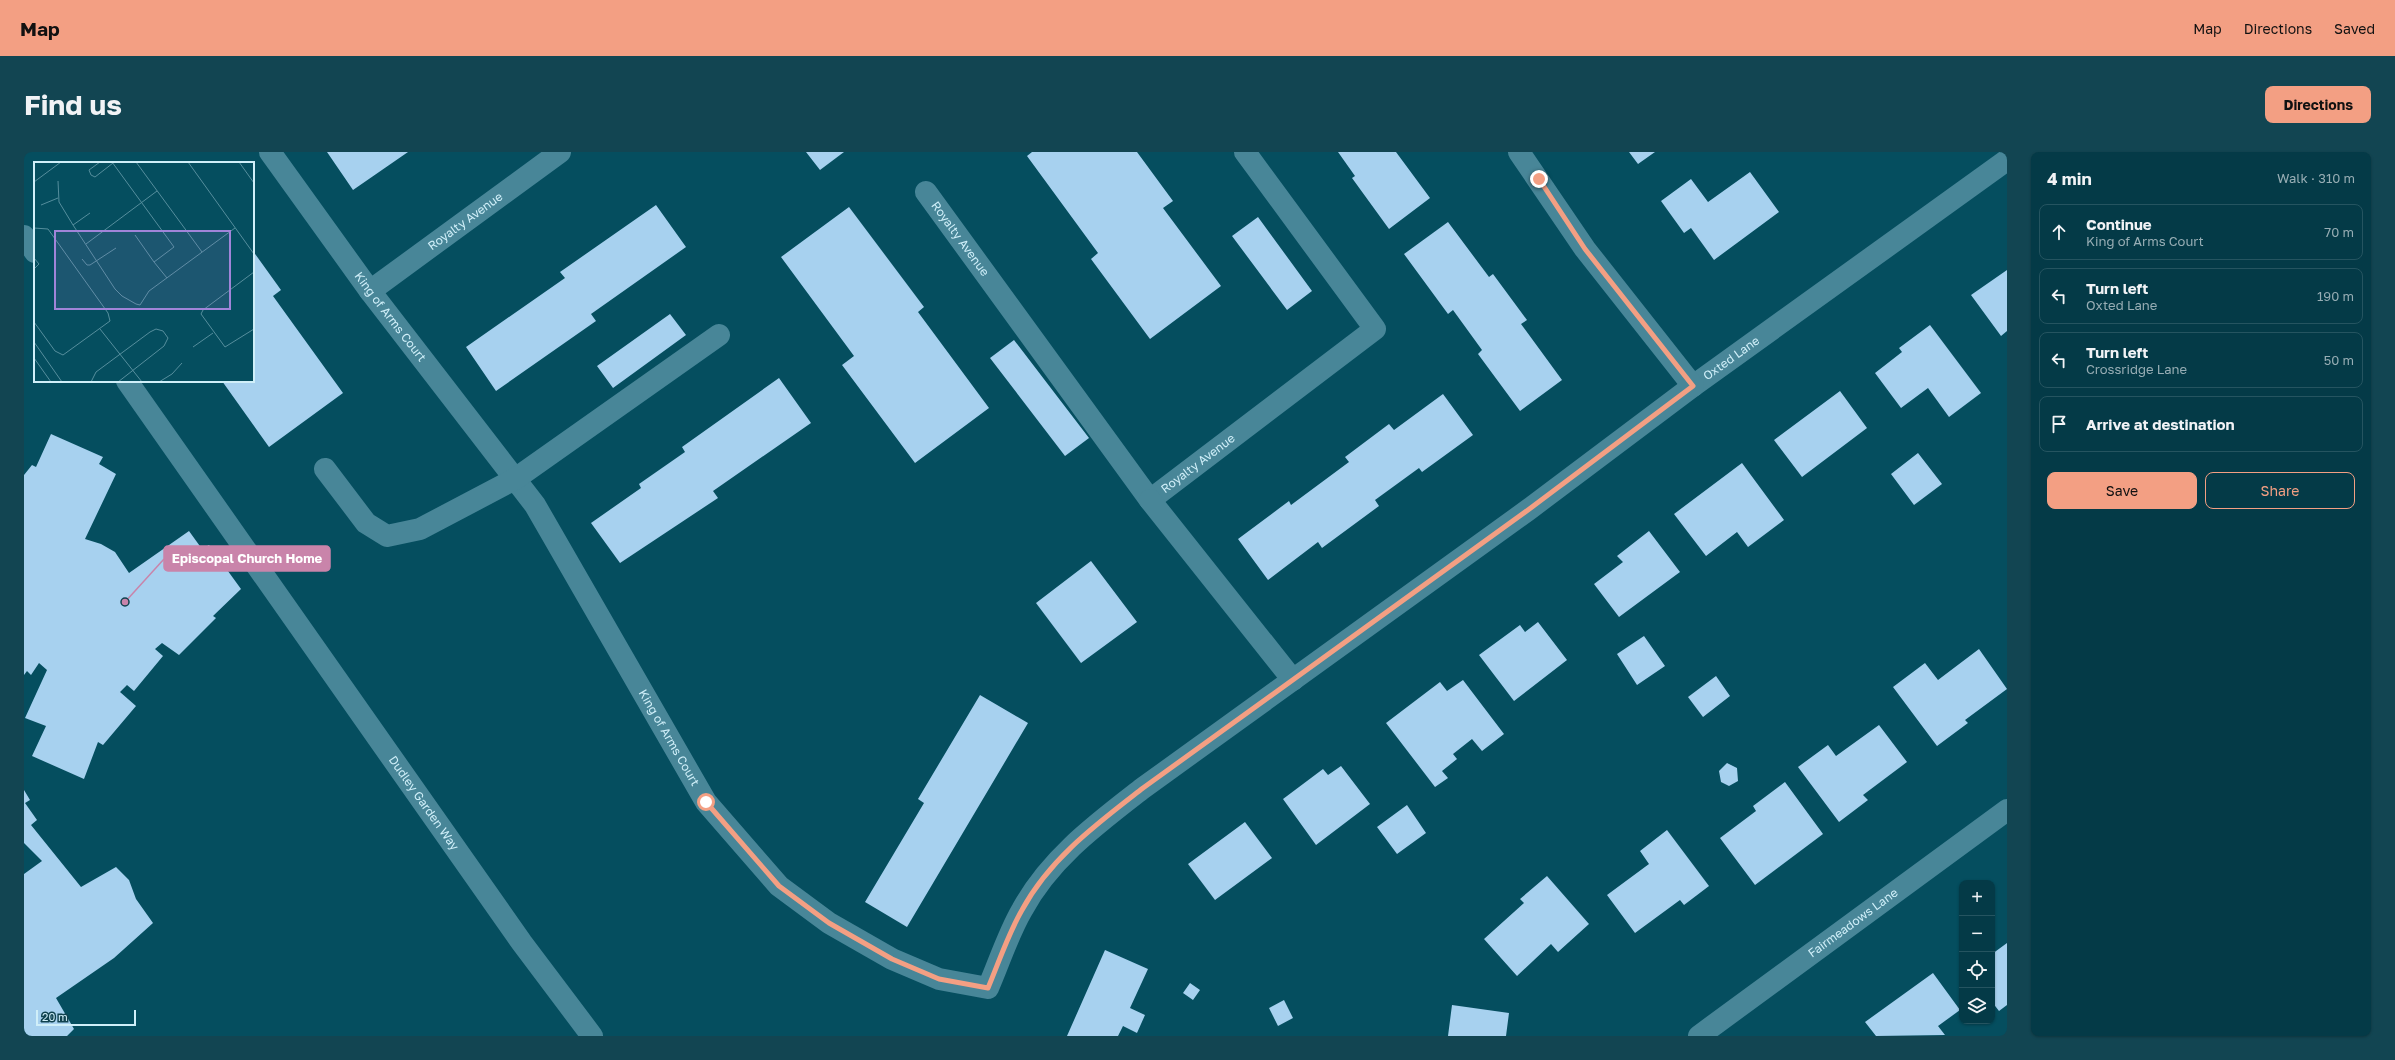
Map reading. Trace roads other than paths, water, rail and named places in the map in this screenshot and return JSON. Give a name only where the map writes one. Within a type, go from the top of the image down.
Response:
[{"type":"street","name":"King of Arms Court","points":[[270,152],[370,291],[535,505],[706,802],[779,886],[829,923],[892,959],[939,979],[988,988]]},
{"type":"street","name":"Royalty Avenue","points":[[370,291],[560,152]]},
{"type":"street","name":"Royalty Avenue","points":[[926,192],[1150,500],[1375,329],[1245,152]]},
{"type":"street","points":[[1519,152],[1585,249],[1693,386]]},
{"type":"street","name":"Oxted Lane","points":[[988,988],[1022,910],[1053,866],[1086,832],[1143,788],[1528,510],[1693,386],[2007,160]]},
{"type":"street","points":[[24,236],[34,251]]},
{"type":"street","points":[[325,469],[366,523],[387,536],[420,529],[515,479],[719,335]]},
{"type":"street","name":"Dudley Garden Way","points":[[128,382],[522,943],[592,1036]]},
{"type":"street","points":[[1150,500],[1293,680]]},
{"type":"street","name":"Fairmeadows Lane","points":[[1700,1036],[2007,810]]},
{"type":"place","name":"Episcopal Church Home","points":[[125,602]]}]
